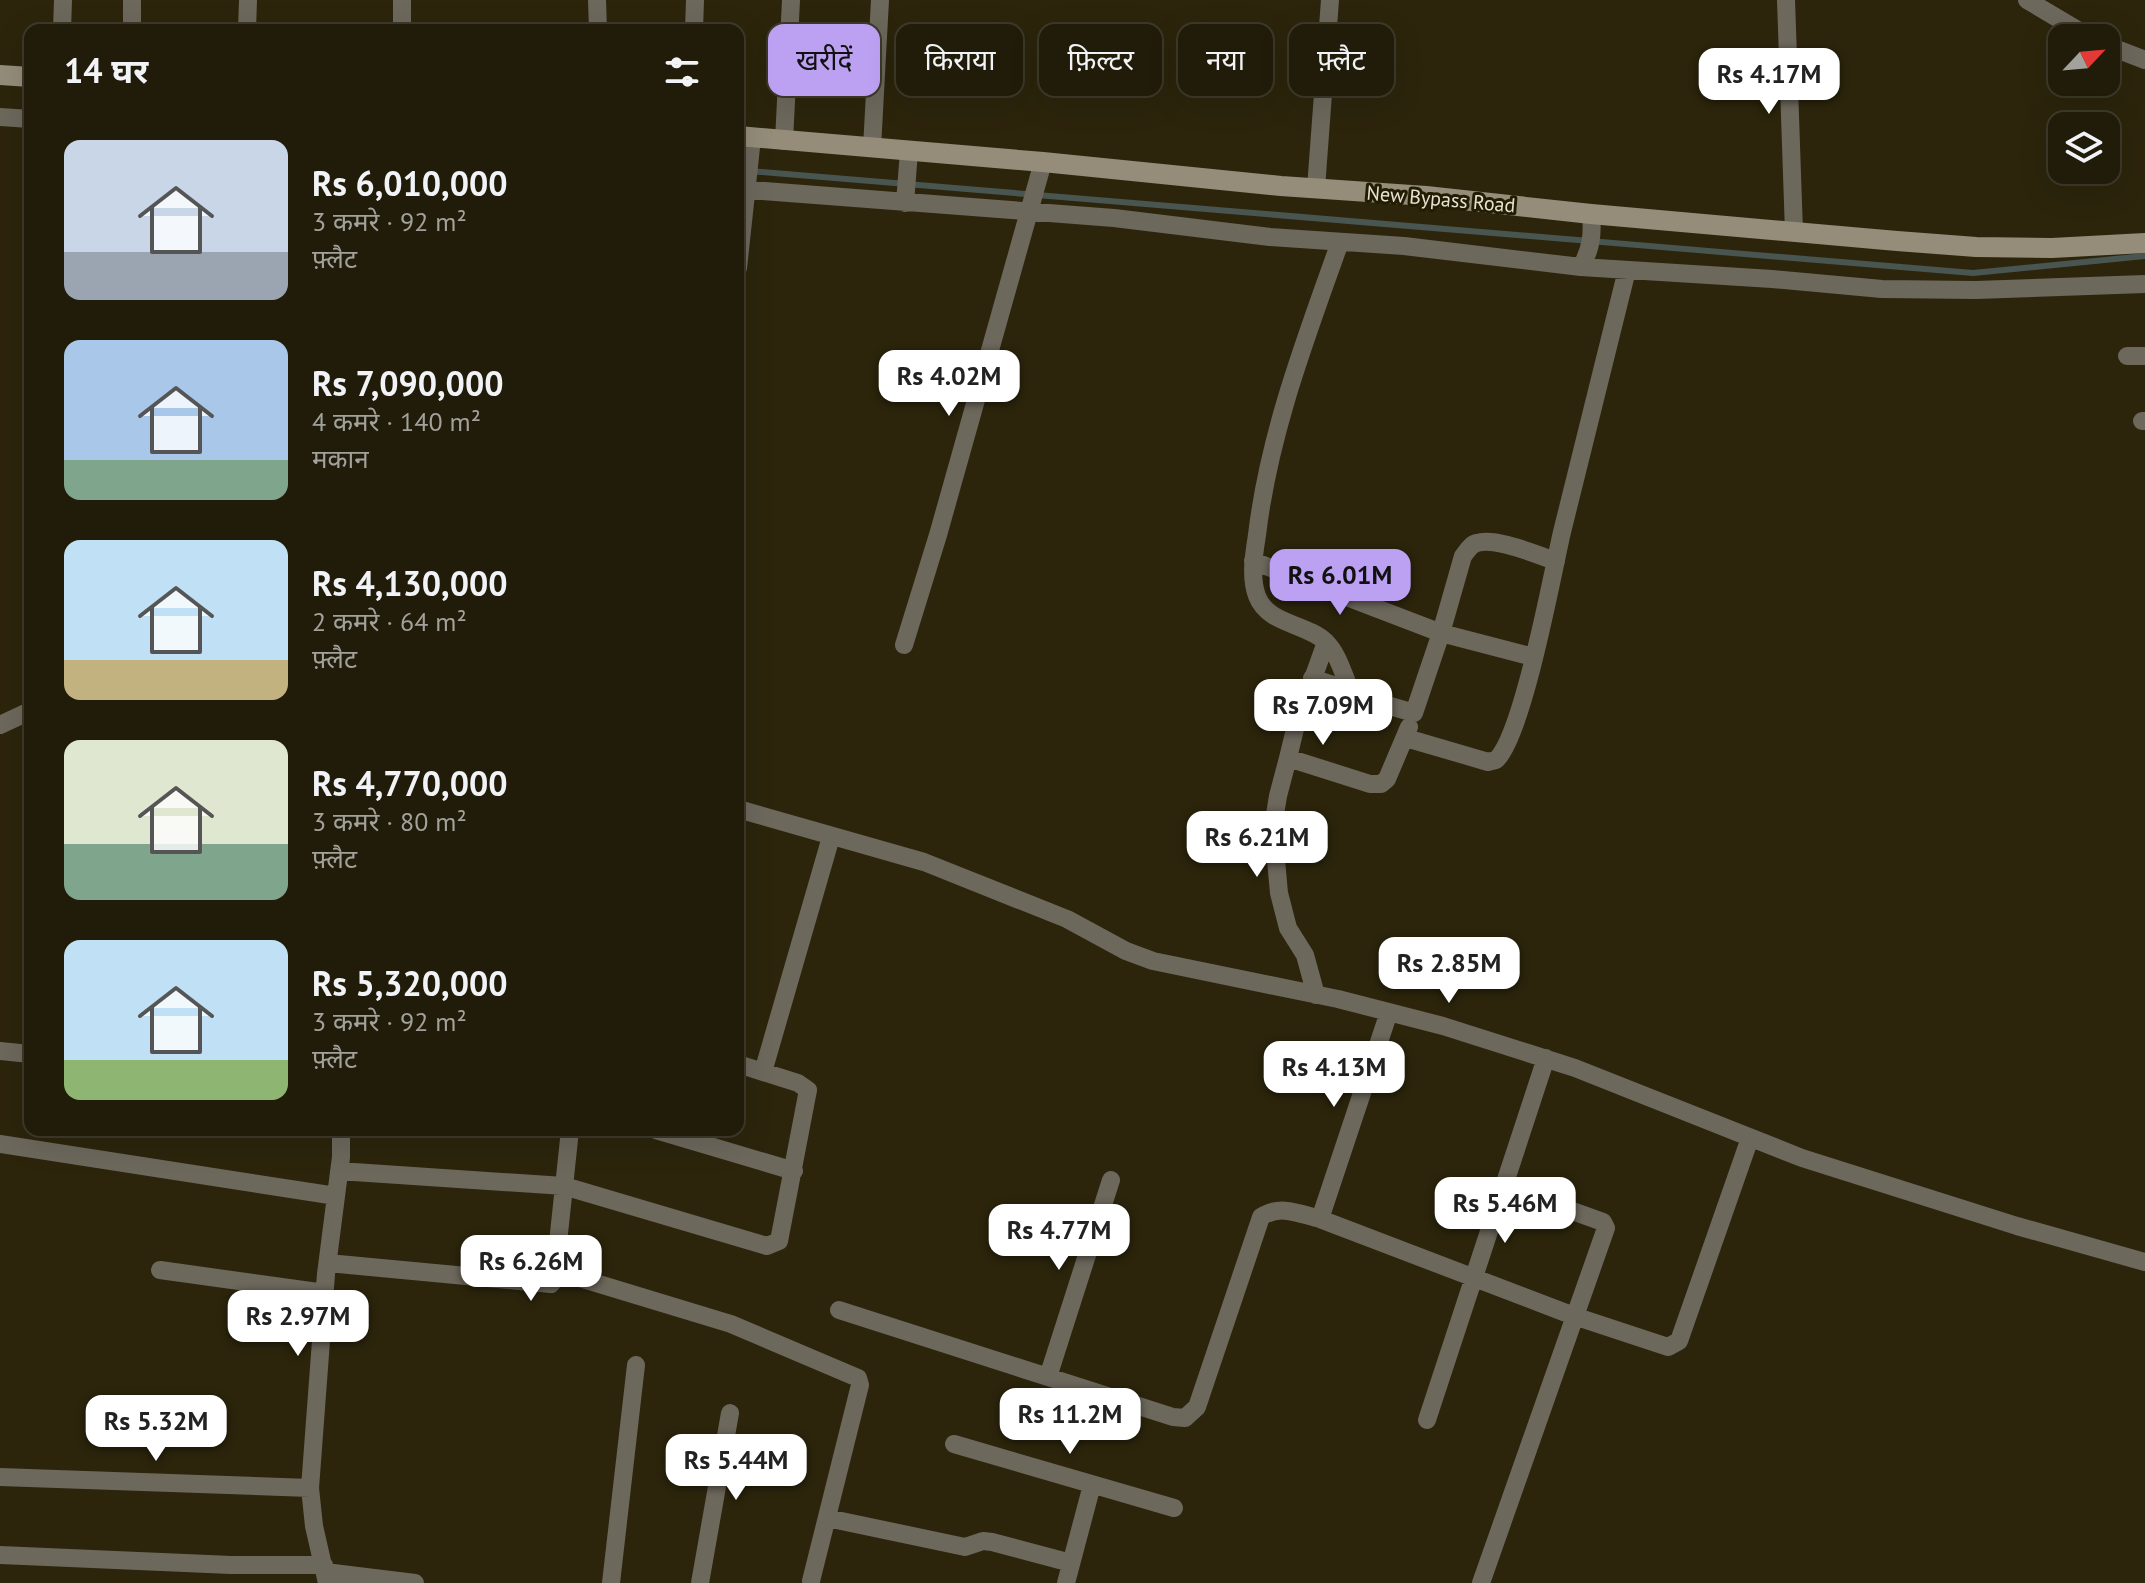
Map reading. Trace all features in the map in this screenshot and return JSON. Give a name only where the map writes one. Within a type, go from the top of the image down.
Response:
[{"type":"main road","points":[[0,75],[24,77]]},
{"type":"main road","name":"New Bypass Road","points":[[745,137],[1316,188],[1592,223],[1794,232],[1976,247],[2052,248],[2145,243]]},
{"type":"street","points":[[62,24],[63,0]]},
{"type":"street","points":[[132,0],[132,24]]},
{"type":"street","points":[[247,24],[248,0]]},
{"type":"street","points":[[402,0],[402,24]]},
{"type":"street","points":[[597,0],[598,24]]},
{"type":"street","points":[[694,24],[695,0]]},
{"type":"street","points":[[784,141],[791,0]]},
{"type":"street","points":[[872,148],[880,0]]},
{"type":"street","points":[[1316,188],[1330,0]]},
{"type":"street","points":[[1786,0],[1794,232]]},
{"type":"street","points":[[2035,2],[2069,24]]},
{"type":"street","points":[[2120,50],[2145,60]]},
{"type":"street","points":[[0,117],[24,119]]},
{"type":"street","points":[[745,137],[745,181],[906,189],[1033,200],[1340,242],[1585,259],[1627,270],[1882,289],[1976,290],[2145,284]]},
{"type":"street","points":[[906,189],[909,151]]},
{"type":"street","points":[[904,645],[1043,162]]},
{"type":"street","points":[[1585,259],[1592,223]]},
{"type":"street","points":[[1340,242],[1275,437],[1253,561],[1256,594],[1263,607],[1276,617],[1326,642],[1335,654],[1351,691]]},
{"type":"street","points":[[1406,738],[1488,762],[1496,760],[1505,747],[1533,657],[1627,270]]},
{"type":"street","points":[[1288,758],[1370,784],[1381,784],[1387,779],[1406,738],[1463,556],[1470,547],[1478,542],[1494,542],[1556,561]]},
{"type":"street","points":[[1253,561],[1441,633],[1533,657]]},
{"type":"street","points":[[1316,995],[1305,955],[1288,928],[1279,893],[1273,827],[1288,758],[1326,642]]},
{"type":"street","points":[[1312,678],[1414,713]]},
{"type":"street","points":[[0,725],[24,714]]},
{"type":"street","points":[[744,811],[924,862],[1067,919],[1126,951],[1153,961],[1316,995],[1443,1026],[1546,1058],[1802,1158],[1988,1217],[2145,1262]]},
{"type":"street","points":[[763,1072],[831,837]]},
{"type":"street","points":[[1320,1219],[1389,1012]]},
{"type":"street","points":[[0,1051],[24,1053]]},
{"type":"street","points":[[1427,1420],[1546,1058]]},
{"type":"street","points":[[339,1171],[564,1186],[767,1246],[779,1241],[808,1090],[798,1083],[744,1066]]},
{"type":"street","points":[[325,1573],[314,1526],[310,1488],[341,1136]]},
{"type":"street","points":[[328,1263],[551,1284],[556,1271],[569,1136]]},
{"type":"street","points":[[676,1136],[794,1171]]},
{"type":"street","points":[[839,1310],[1173,1417],[1185,1418],[1197,1407],[1261,1217],[1271,1211],[1289,1211],[1320,1219],[1574,1316],[1668,1347],[1679,1341],[1750,1138]]},
{"type":"street","points":[[0,1144],[336,1196]]},
{"type":"street","points":[[1048,1377],[1111,1180]]},
{"type":"street","points":[[1481,1583],[1605,1233],[1603,1222],[1503,1186]]},
{"type":"street","points":[[160,1270],[325,1293]]},
{"type":"street","points":[[556,1271],[731,1324],[858,1378],[860,1385],[811,1581]]},
{"type":"street","points":[[611,1583],[636,1365]]},
{"type":"street","points":[[700,1583],[730,1413]]},
{"type":"street","points":[[954,1444],[1174,1508]]},
{"type":"street","points":[[0,1477],[310,1488]]},
{"type":"street","points":[[1066,1583],[1092,1485]]},
{"type":"street","points":[[827,1518],[965,1547],[983,1541],[992,1542],[1071,1563]]},
{"type":"street","points":[[0,1555],[231,1565],[415,1583]]},
{"type":"waterway","points":[[744,171],[1973,273],[2145,256]]}]
